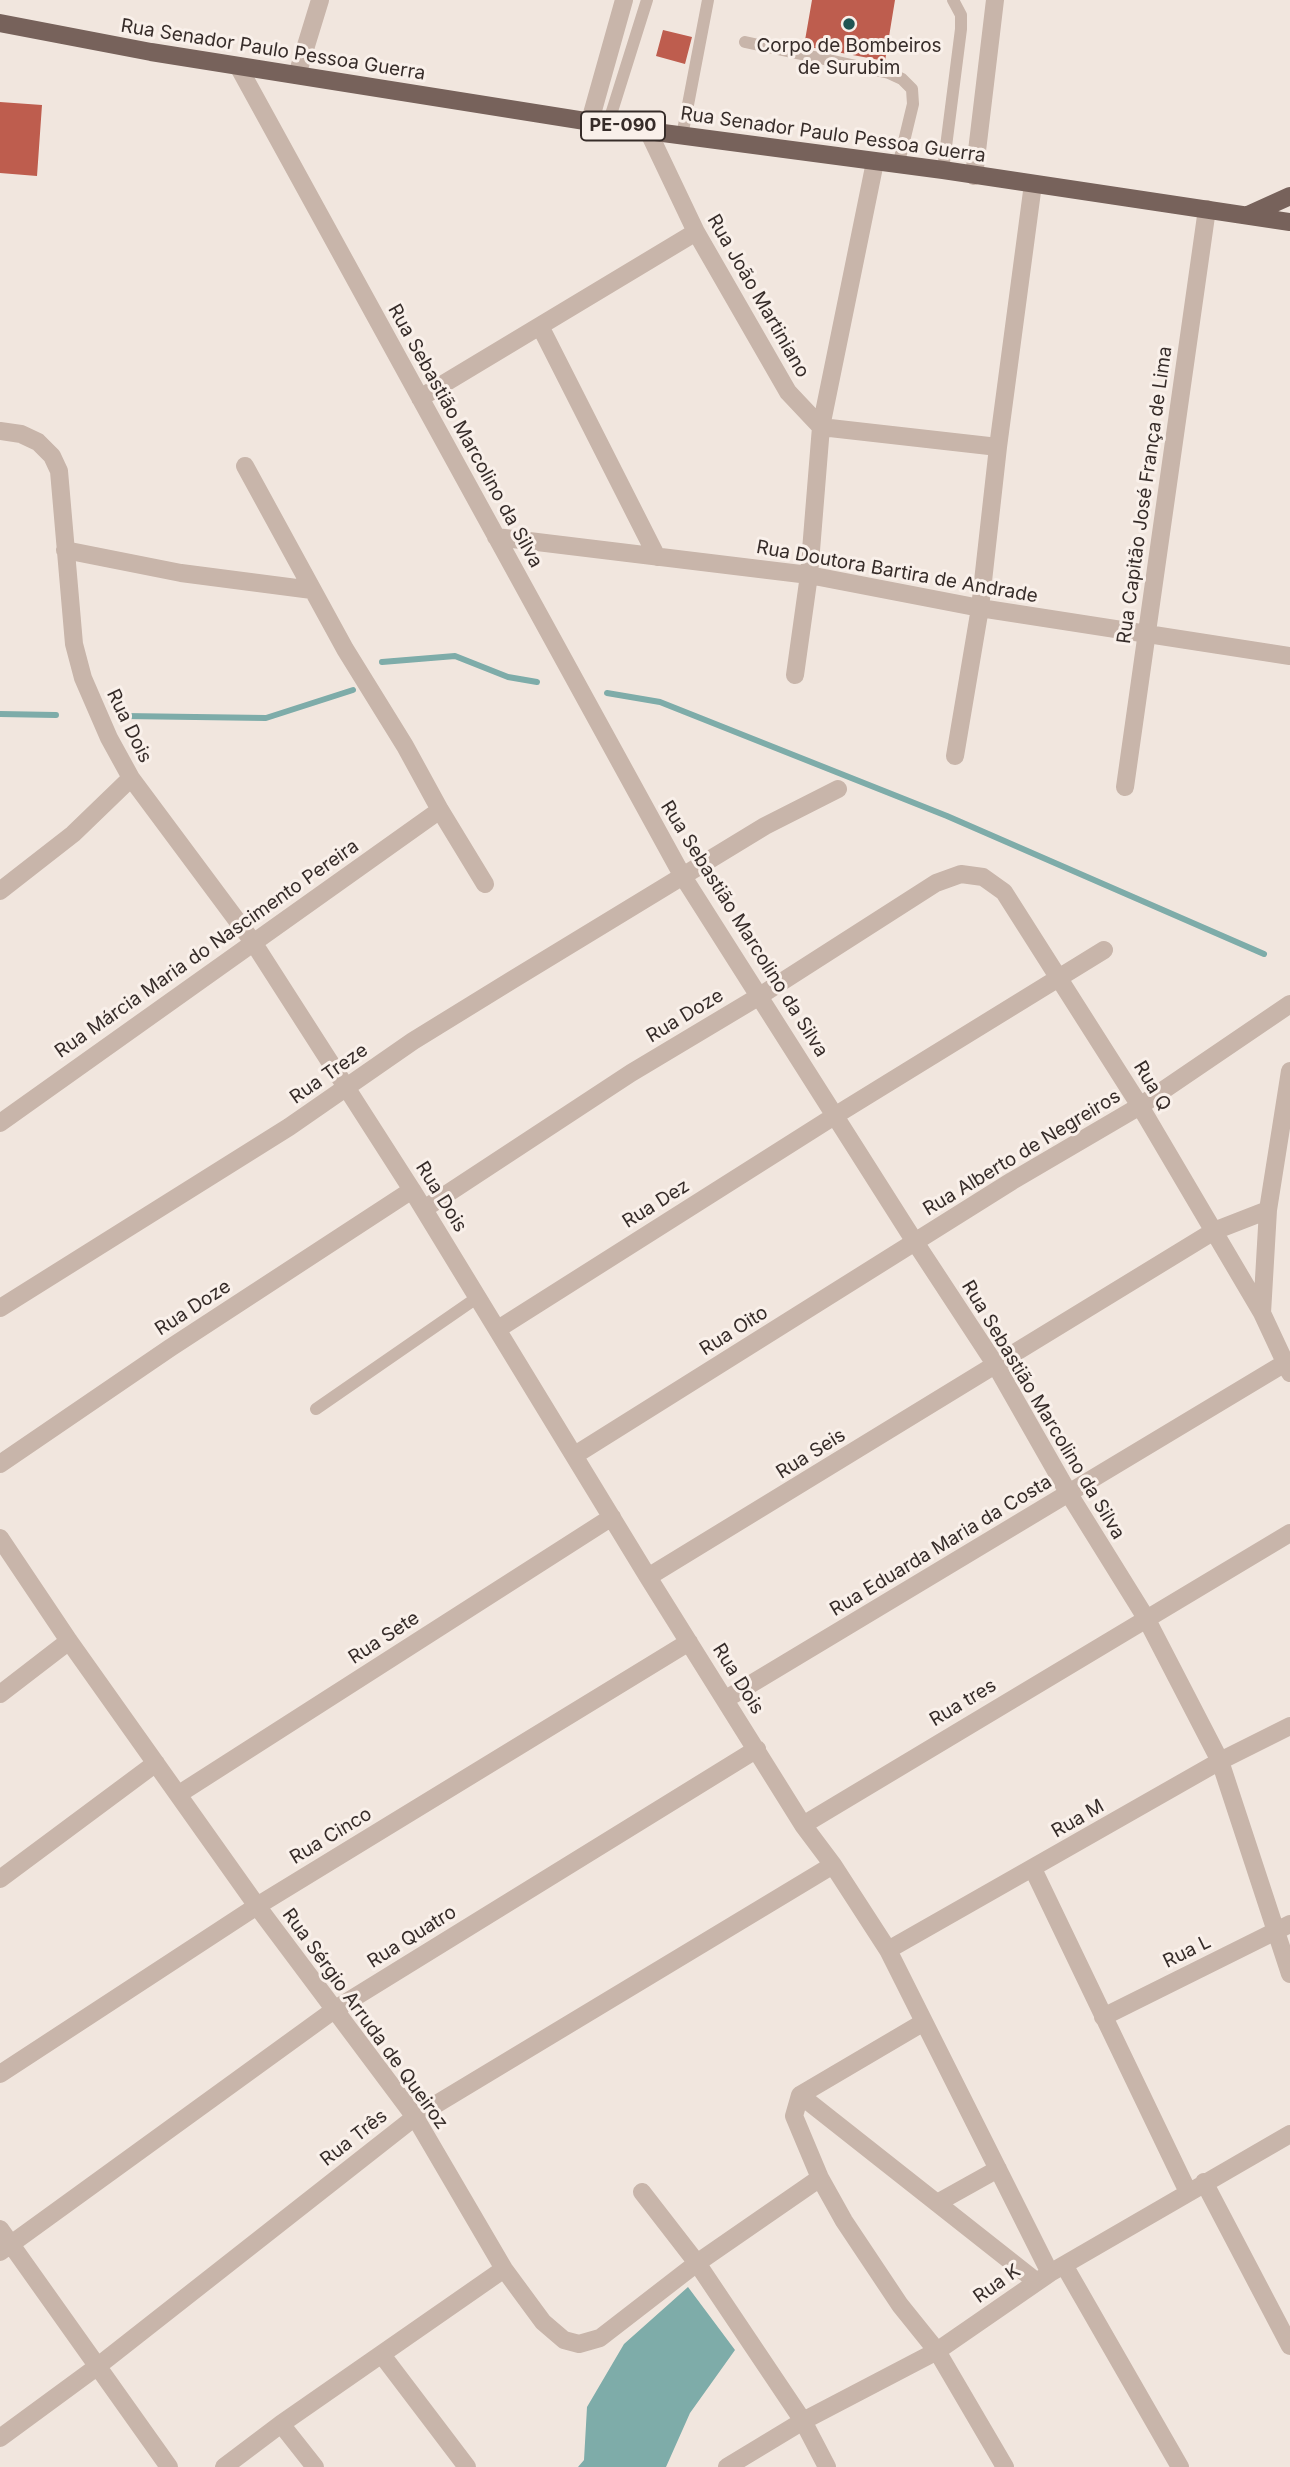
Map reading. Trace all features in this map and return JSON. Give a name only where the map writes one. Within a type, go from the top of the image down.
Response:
[{"type":"main road","name":"Rua Senador Paulo Pessoa Guerra","points":[[0,23],[151,52],[648,131],[943,170],[1247,215]]},
{"type":"main road","points":[[1247,215],[1290,197]]},
{"type":"main road","name":"PE-090","points":[[1247,215],[1290,222]]},
{"type":"street","points":[[297,75],[320,0]]},
{"type":"street","points":[[590,121],[624,0]]},
{"type":"street","points":[[974,176],[995,0]]},
{"type":"street","name":"Rua Sebastião Marcolino da Silva","points":[[238,66],[682,875],[995,1364],[1069,1494],[1146,1618],[1220,1761],[1282,1928],[1290,1974]]},
{"type":"street","name":"Rua João Martiniano","points":[[648,131],[696,232],[788,392],[821,427]]},
{"type":"street","points":[[794,675],[809,575],[821,427],[875,162]]},
{"type":"street","points":[[955,756],[980,608],[998,447],[1034,184]]},
{"type":"street","name":"Rua Capitão José França de Lima","points":[[1125,787],[1208,209]]},
{"type":"street","points":[[420,398],[696,232]]},
{"type":"street","points":[[540,326],[657,557]]},
{"type":"street","points":[[821,427],[998,447]]},
{"type":"street","name":"Rua Dois","points":[[0,431],[21,434],[38,442],[52,456],[59,471],[74,644],[83,678],[109,738],[131,778],[253,942],[424,1209],[803,1825],[833,1865],[888,1950],[1050,2273],[1180,2467]]},
{"type":"street","points":[[245,466],[312,590],[485,884]]},
{"type":"street","name":"Rua Doutora Bartira de Andrade","points":[[496,537],[809,575],[1146,636],[1290,656]]},
{"type":"street","points":[[65,550],[181,573],[312,590]]},
{"type":"street","points":[[0,891],[73,834],[131,778]]},
{"type":"street","name":"Rua Treze","points":[[0,1308],[289,1127],[414,1041],[682,875],[765,826],[838,789]]},
{"type":"street","name":"Rua Márcia Maria do Nascimento Pereira","points":[[0,1123],[440,810]]},
{"type":"street","name":"Rua Q","points":[[936,883],[961,874],[984,877],[1004,892],[1140,1106],[1262,1313],[1287,1368]]},
{"type":"street","name":"Rua Doze","points":[[424,1209],[631,1073],[758,997],[936,883]]},
{"type":"street","name":"Rua Dez","points":[[498,1329],[836,1115],[1104,950]]},
{"type":"street","name":"Rua Alberto de Negreiros","points":[[915,1242],[1140,1106],[1290,1004]]},
{"type":"street","points":[[1262,1313],[1268,1210],[1290,1071]]},
{"type":"street","name":"Rua Doze","points":[[0,1464],[170,1348],[412,1190]]},
{"type":"street","name":"Rua Seis","points":[[648,1577],[1214,1231],[1268,1210]]},
{"type":"street","name":"Rua Oito","points":[[575,1455],[915,1242]]},
{"type":"street","name":"Rua Eduarda Maria da Costa","points":[[726,1699],[1069,1494],[1287,1368]]},
{"type":"street","name":"Rua Sete","points":[[179,1794],[612,1517]]},
{"type":"street","name":"Rua tres","points":[[803,1825],[1290,1533]]},
{"type":"street","name":"Rua Sérgio Arruda de Queiroz","points":[[0,1538],[69,1641],[257,1906],[415,2117],[504,2269],[543,2322],[564,2340],[579,2344],[600,2338],[697,2263],[820,2178]]},
{"type":"street","points":[[0,1694],[69,1641]]},
{"type":"street","name":"Rua Cinco","points":[[0,2074],[257,1906],[689,1642]]},
{"type":"street","name":"Rua M","points":[[888,1950],[1220,1761],[1290,1726]]},
{"type":"street","name":"Rua Quatro","points":[[4,2241],[334,2010],[757,1749]]},
{"type":"street","points":[[0,1879],[156,1763]]},
{"type":"street","name":"Rua Três","points":[[0,2438],[99,2366],[415,2117],[833,1865]]},
{"type":"street","points":[[1033,1869],[1188,2192]]},
{"type":"street","name":"Rua L","points":[[1102,2017],[1282,1928]]},
{"type":"street","points":[[924,2022],[800,2095],[794,2116],[820,2178],[871,2263],[900,2305],[937,2350],[1004,2467]]},
{"type":"street","points":[[800,2095],[937,2203],[1050,2273]]},
{"type":"street","name":"Rua K","points":[[727,2467],[803,2421],[937,2350],[1050,2273],[1290,2134]]},
{"type":"street","points":[[937,2203],[998,2169]]},
{"type":"street","points":[[1204,2182],[1290,2346]]},
{"type":"street","points":[[642,2192],[697,2263],[803,2421],[827,2467]]},
{"type":"street","points":[[4,2241],[99,2366],[169,2467]]},
{"type":"street","points":[[224,2467],[281,2424],[504,2269]]},
{"type":"street","points":[[382,2355],[467,2467]]},
{"type":"street","points":[[281,2424],[314,2467]]},
{"type":"lane","points":[[608,124],[647,0]]},
{"type":"lane","points":[[682,135],[708,0]]},
{"type":"lane","points":[[943,170],[961,29],[961,15],[953,0]]},
{"type":"lane","points":[[744,42],[889,73],[902,79],[912,89],[912,104],[898,166]]},
{"type":"lane","points":[[316,1409],[478,1297]]},
{"type":"water","points":[[688,2287],[735,2350],[690,2413],[666,2467],[578,2467],[584,2460],[587,2407],[624,2344]]},
{"type":"building","name":"Corpo de Bombeiros de Surubim","points":[[812,0],[895,0],[885,61],[804,46]]},
{"type":"building","points":[[663,30],[692,37],[685,64],[656,56]]},
{"type":"building","points":[[0,102],[42,105],[37,176],[0,173]]},
{"type":"waterway","points":[[382,662],[455,656],[508,677],[537,682]]},
{"type":"waterway","points":[[124,716],[266,718],[353,690]]},
{"type":"waterway","points":[[607,693],[660,702],[947,816],[1264,954]]},
{"type":"waterway","points":[[0,714],[56,715]]},
{"type":"place","name":"Corpo de Bombeiros de Surubim","points":[[849,24]]}]
